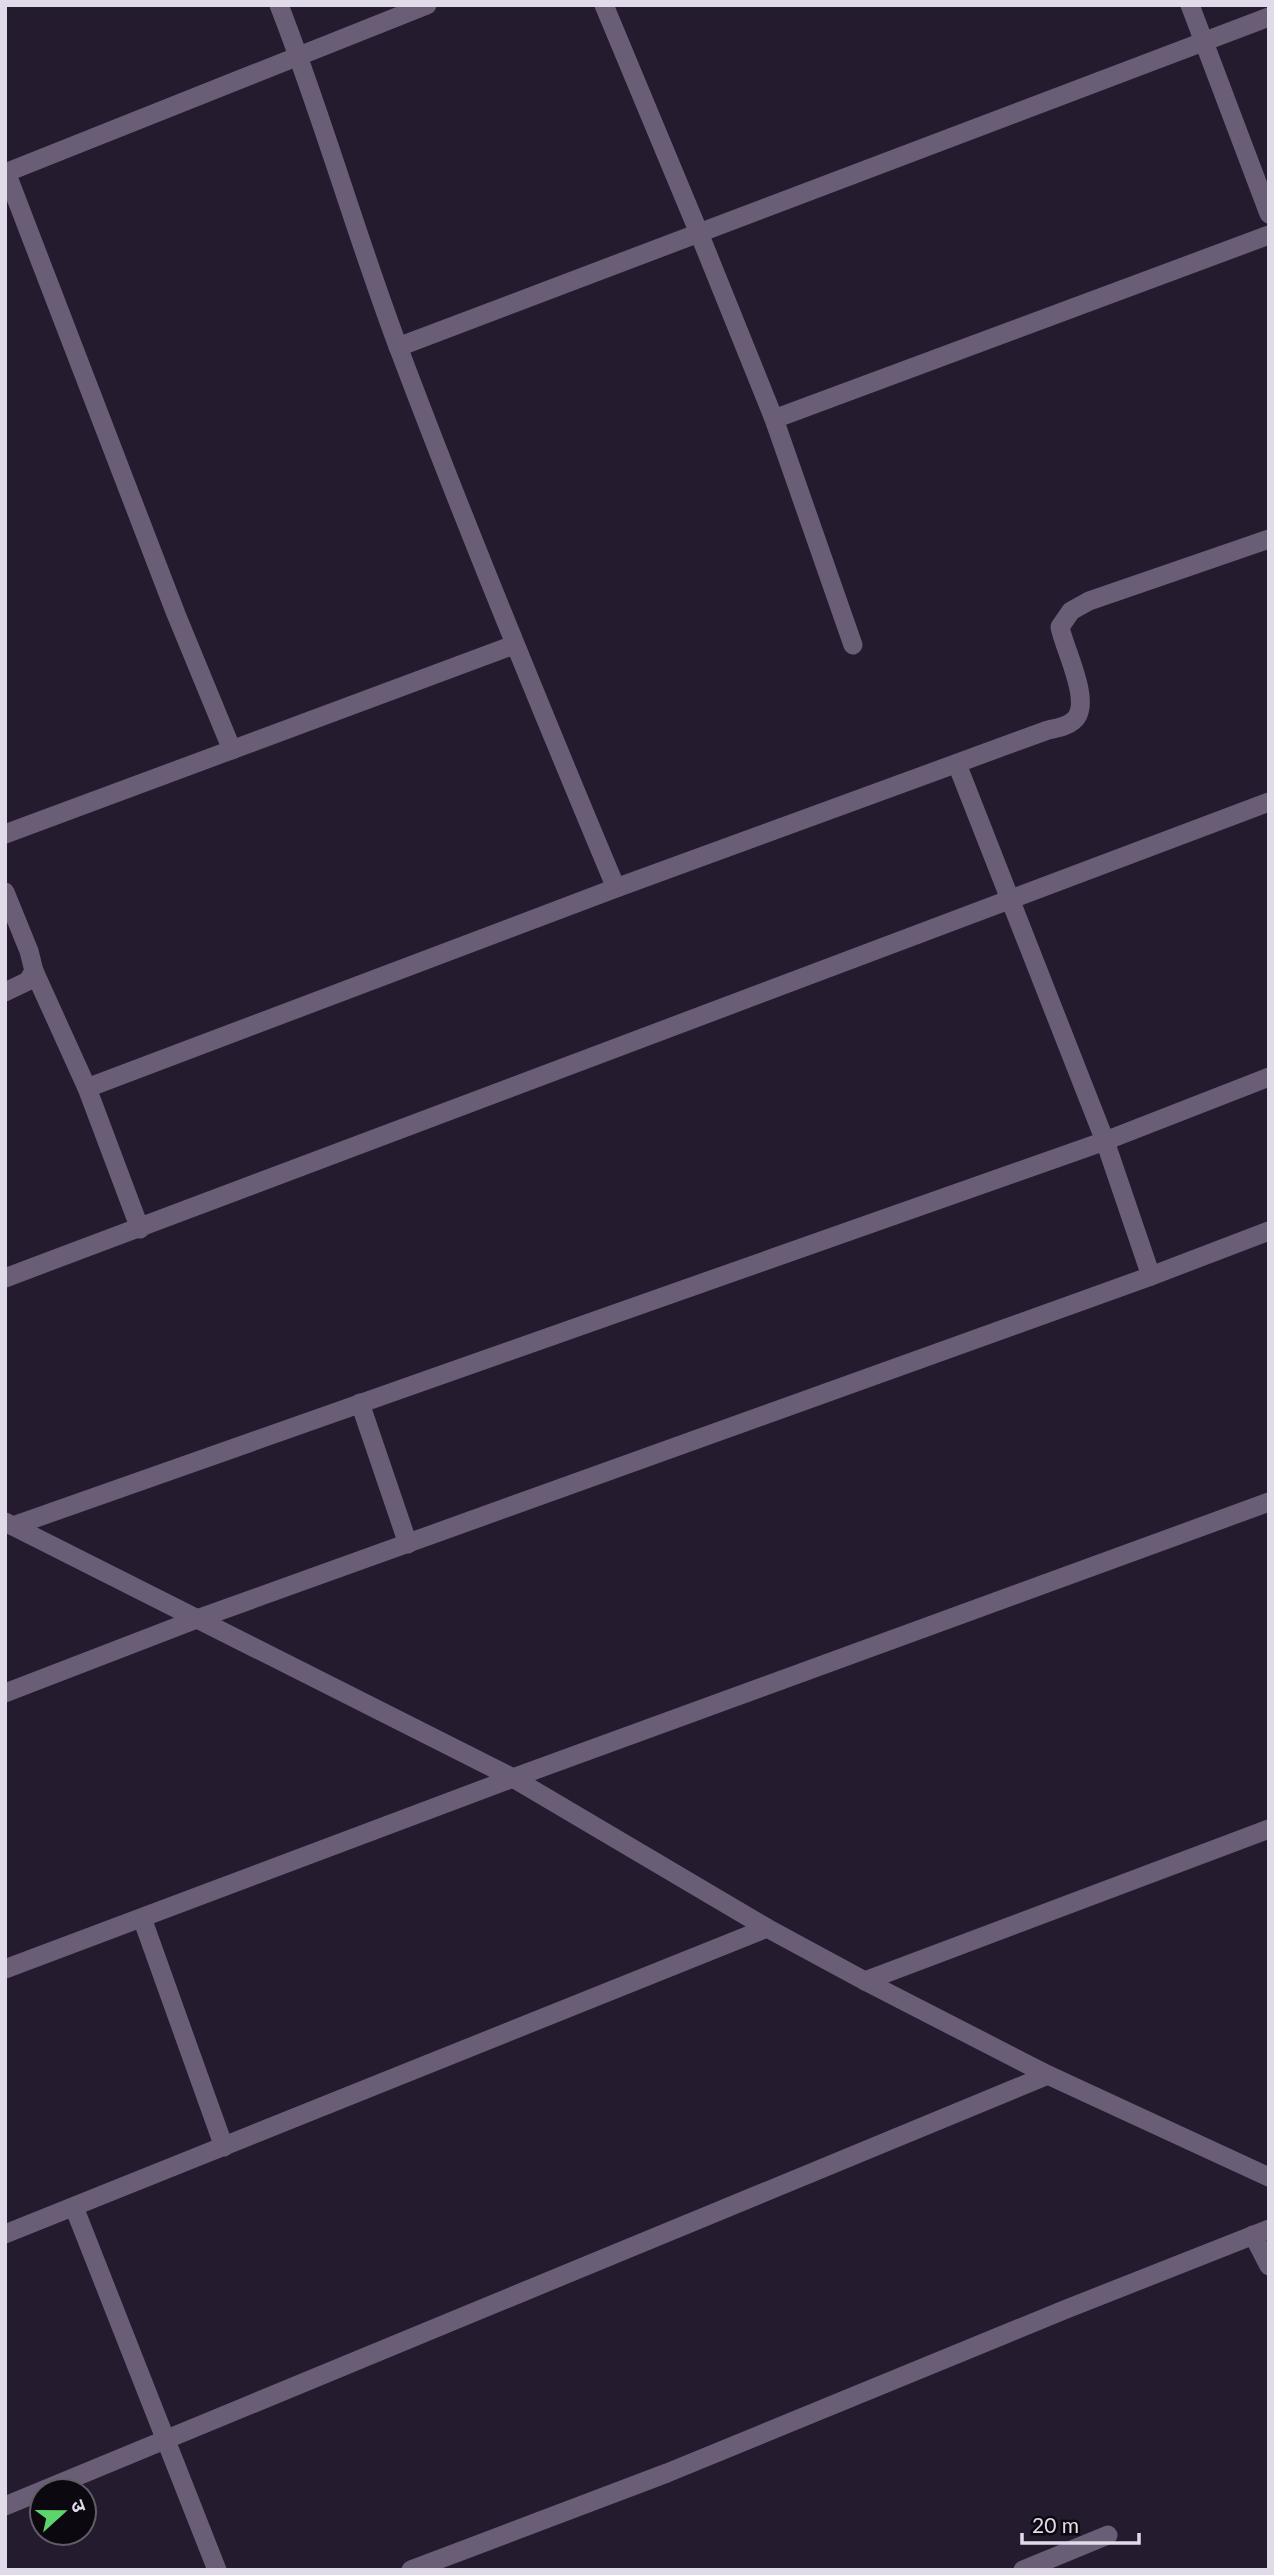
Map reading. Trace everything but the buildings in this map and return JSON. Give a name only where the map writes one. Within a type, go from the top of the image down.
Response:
[{"type":"street","points":[[279,5],[398,347],[514,645],[616,888]]},
{"type":"street","points":[[232,750],[176,614],[6,172],[427,5]]},
{"type":"street","points":[[604,5],[774,419],[853,645]]},
{"type":"street","points":[[1190,5],[1269,214]]},
{"type":"street","points":[[398,347],[1269,17]]},
{"type":"street","points":[[774,419],[1269,235]]},
{"type":"street","points":[[87,1088],[616,888],[1065,726],[1076,720],[1082,707],[1077,680],[1063,644],[1060,627],[1071,611],[1089,601],[1269,539]]},
{"type":"street","points":[[5,834],[514,645]]},
{"type":"street","points":[[957,764],[1105,1141],[1150,1276]]},
{"type":"street","points":[[5,1278],[1269,802]]},
{"type":"street","points":[[5,892],[29,951],[34,971],[87,1088],[140,1229]]},
{"type":"street","points":[[5,992],[28,981],[34,971]]},
{"type":"street","points":[[9,1524],[1105,1141],[1269,1077]]},
{"type":"street","points":[[5,1693],[197,1619],[1269,1231]]},
{"type":"street","points":[[360,1403],[408,1544]]},
{"type":"street","points":[[5,1969],[513,1778],[1269,1502]]},
{"type":"street","points":[[9,1524],[513,1778],[767,1928],[865,1981],[1048,2075],[1269,2177]]},
{"type":"street","points":[[865,1981],[1269,1829]]},
{"type":"street","points":[[142,1918],[224,2147]]},
{"type":"street","points":[[5,2234],[767,1928]]},
{"type":"street","points":[[5,2506],[1048,2075]]},
{"type":"street","points":[[1249,2166],[1269,2158]]},
{"type":"street","points":[[74,2207],[217,2570]]},
{"type":"street","points":[[411,2570],[667,2473],[1261,2232],[1269,2266]]},
{"type":"street","points":[[1023,2570],[1108,2535]]}]
